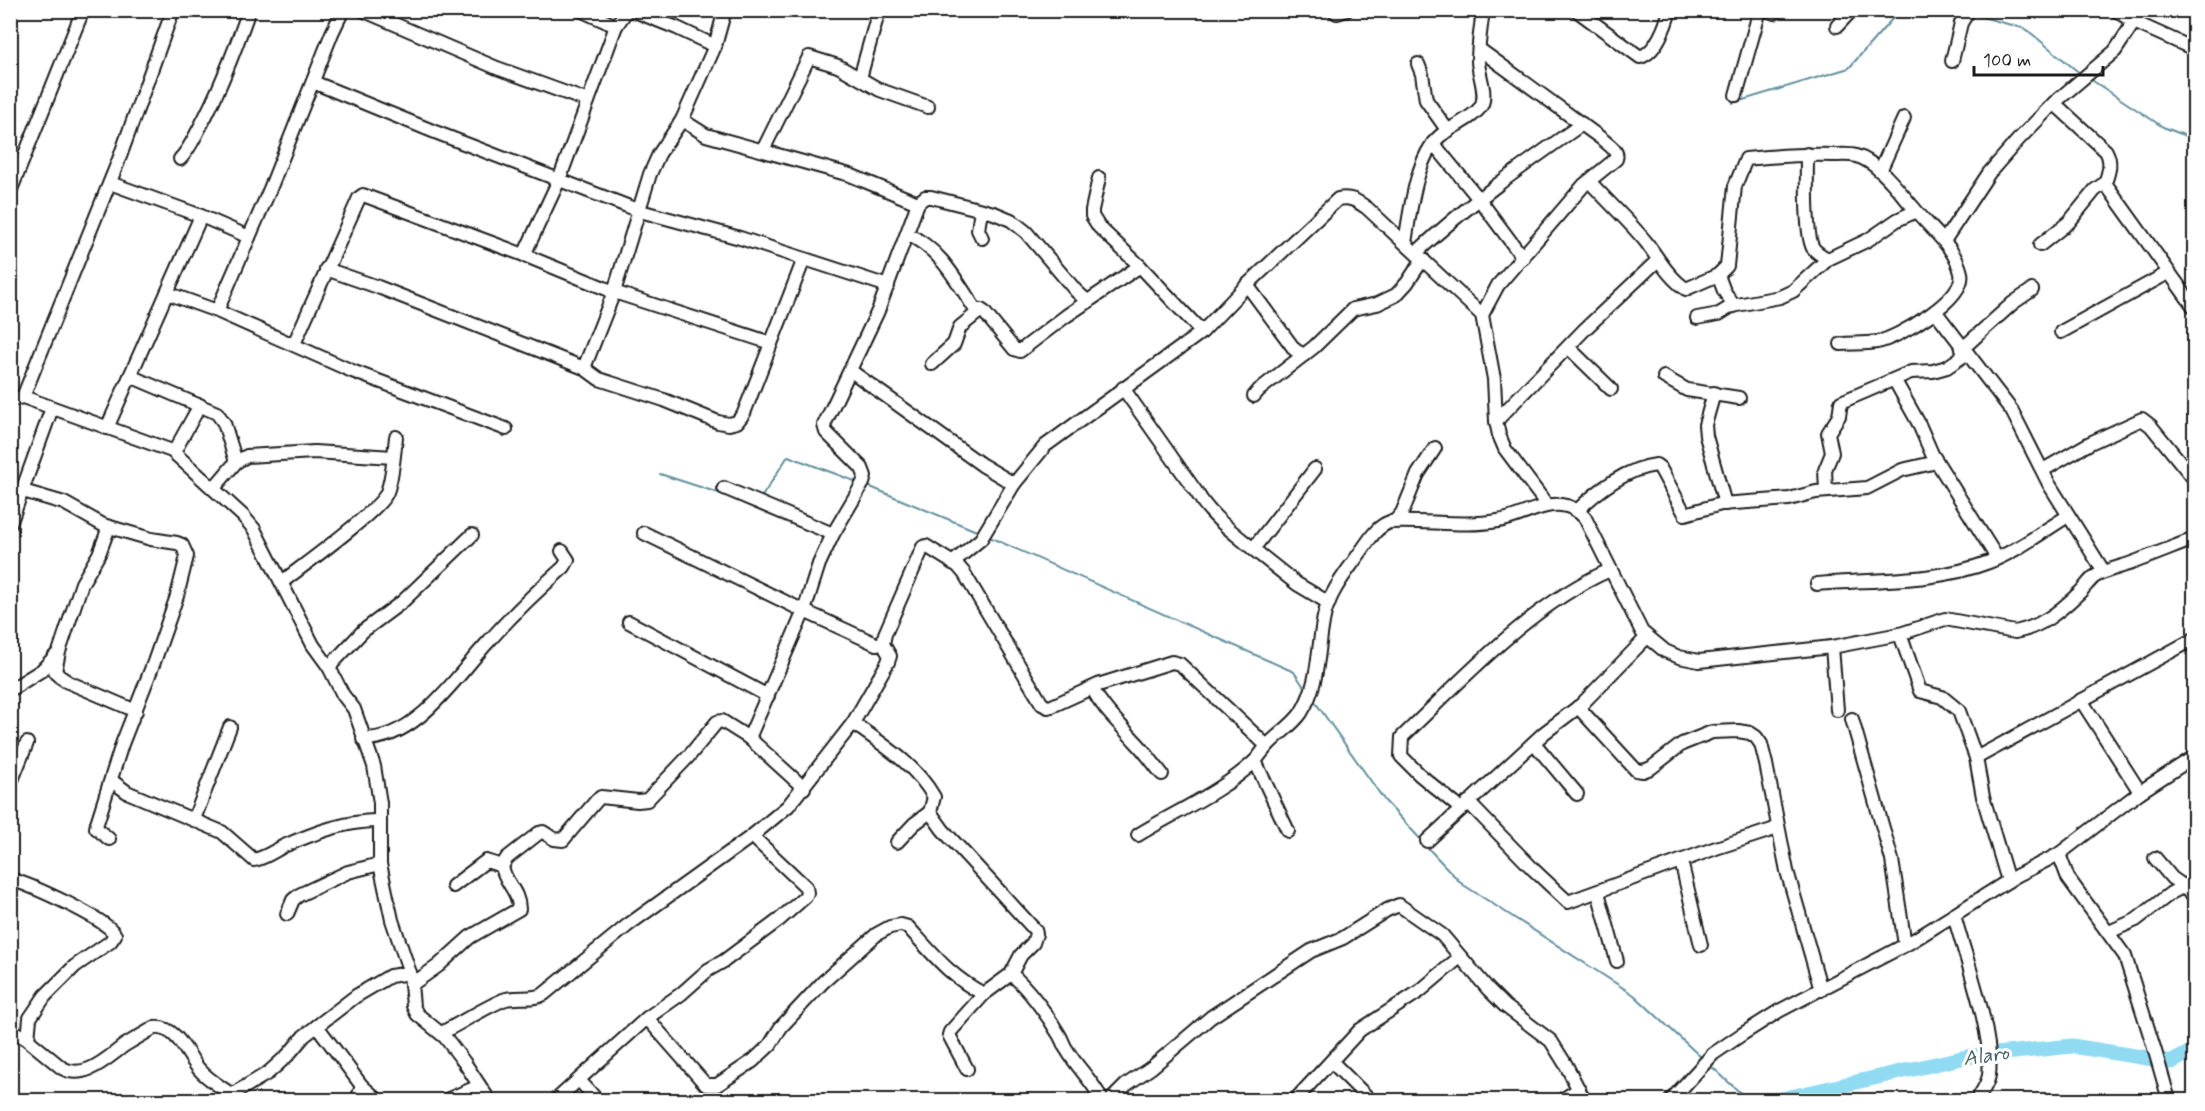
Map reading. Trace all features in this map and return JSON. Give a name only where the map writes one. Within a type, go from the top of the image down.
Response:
[{"type":"street","points":[[10,192],[83,10]]},
{"type":"street","points":[[173,10],[110,183],[17,399],[52,408],[174,452],[254,529],[313,645],[329,667],[337,687],[354,709],[375,773],[380,803],[380,864],[392,920],[411,979],[417,1014],[441,1034],[464,1062],[489,1101]]},
{"type":"street","points":[[180,159],[186,153],[205,118],[234,53],[249,10]]},
{"type":"street","points":[[217,311],[343,10]]},
{"type":"street","points":[[362,10],[497,68],[588,101]]},
{"type":"street","points":[[580,10],[616,26]]},
{"type":"street","points":[[524,255],[559,180],[616,26],[627,10]]},
{"type":"street","points":[[632,10],[715,46]]},
{"type":"street","points":[[584,368],[614,292],[650,174],[659,154],[682,120],[715,46],[725,10]]},
{"type":"street","points":[[860,78],[879,10]]},
{"type":"street","points":[[1333,10],[1337,14],[1347,10]]},
{"type":"street","points":[[1405,243],[1418,181],[1433,143],[1481,107],[1483,100],[1478,62],[1483,10]]},
{"type":"street","points":[[1576,10],[1640,57],[1649,53],[1671,10]]},
{"type":"street","points":[[1736,95],[1760,10]]},
{"type":"street","points":[[1837,26],[1852,10]]},
{"type":"street","points":[[1952,61],[1961,23],[1969,10]]},
{"type":"street","points":[[2115,10],[2134,22],[2194,50]]},
{"type":"street","points":[[1944,241],[1989,174],[2018,140],[2054,103],[2115,51],[2142,10]]},
{"type":"street","points":[[1479,49],[1582,124],[1615,151],[1617,156],[1584,185],[1498,285],[1482,315]]},
{"type":"street","points":[[763,150],[809,57],[838,66],[880,90],[927,107]]},
{"type":"street","points":[[1418,64],[1426,100],[1448,131]]},
{"type":"street","points":[[313,82],[640,210],[741,238],[888,286]]},
{"type":"street","points":[[2040,244],[2069,222],[2095,190],[2105,183],[2109,165],[2106,151],[2054,103]]},
{"type":"street","points":[[1880,171],[1904,118]]},
{"type":"street","points":[[682,120],[706,135],[850,175],[918,203]]},
{"type":"street","points":[[1254,396],[1353,309],[1377,304],[1396,295],[1407,283],[1420,255],[1448,223],[1582,124]]},
{"type":"street","points":[[1433,143],[1523,258]]},
{"type":"street","points":[[1590,182],[1686,289],[1719,275],[1727,266],[1735,186],[1744,161],[1807,154],[1855,156],[1880,171],[1944,241],[1957,261],[1962,277],[1956,291],[1935,311],[1901,332],[1878,342],[1840,344]]},
{"type":"street","points":[[1807,154],[1809,228],[1812,247],[1828,259]]},
{"type":"street","points":[[1099,178],[1092,216],[1099,227],[1140,266],[1202,332]]},
{"type":"street","points":[[110,183],[201,216],[249,237]]},
{"type":"street","points":[[2105,183],[2194,307]]},
{"type":"street","points":[[294,344],[326,269],[359,198],[363,195],[524,255],[614,292],[771,343]]},
{"type":"street","points":[[748,738],[804,611],[819,564],[833,534],[861,490],[865,476],[862,468],[826,432],[824,425],[851,371],[888,286],[918,203],[925,197],[931,196],[1011,220],[1026,232],[1088,302]]},
{"type":"street","points":[[952,562],[981,539],[1014,484],[1045,446],[1202,332],[1247,285],[1338,199],[1346,197],[1367,208],[1482,315],[1494,379],[1498,435],[1505,449],[1547,505]]},
{"type":"street","points":[[981,210],[978,230],[982,238]]},
{"type":"street","points":[[1697,318],[1719,314],[1734,306],[1780,297],[1793,291],[1828,259],[1868,240],[1909,213],[1916,211]]},
{"type":"street","points":[[107,428],[201,216]]},
{"type":"street","points":[[907,234],[939,256],[976,312]]},
{"type":"street","points":[[326,269],[378,287],[584,368],[599,379],[729,424],[737,422],[744,413],[804,259]]},
{"type":"street","points":[[1496,421],[1658,260]]},
{"type":"street","points":[[932,364],[954,344],[960,327],[976,312],[981,310],[984,312],[1014,349],[1020,351],[1140,266]]},
{"type":"street","points":[[2061,332],[2168,273]]},
{"type":"street","points":[[1719,275],[1724,291],[1734,306]]},
{"type":"street","points":[[1247,285],[1298,355]]},
{"type":"street","points":[[1826,490],[1825,470],[1832,453],[1828,433],[1839,416],[1841,402],[1895,381],[1911,372],[1933,371],[1947,367],[2013,303],[2031,290]]},
{"type":"street","points":[[167,293],[217,311],[352,371],[506,429]]},
{"type":"street","points":[[1935,311],[2012,411],[2068,516],[2104,572]]},
{"type":"street","points":[[1568,347],[1611,388]]},
{"type":"street","points":[[851,371],[982,465],[1014,484]]},
{"type":"street","points":[[130,376],[217,413],[221,418],[236,462]]},
{"type":"street","points":[[1664,377],[1687,390],[1739,398]]},
{"type":"street","points":[[1895,381],[1937,462],[1997,558]]},
{"type":"street","points":[[1123,388],[1214,518],[1297,584],[1329,603]]},
{"type":"street","points":[[1714,393],[1705,425],[1706,436],[1725,504]]},
{"type":"street","points":[[174,452],[200,405]]},
{"type":"street","points":[[10,524],[52,408]]},
{"type":"street","points":[[2043,470],[2090,443],[2142,419],[2151,426],[2194,479]]},
{"type":"street","points":[[282,582],[379,503],[388,492],[396,437]]},
{"type":"street","points":[[1395,521],[1402,513],[1418,474],[1435,447]]},
{"type":"street","points":[[214,489],[236,462],[251,456],[314,452],[393,457]]},
{"type":"street","points":[[1578,510],[1593,495],[1646,466],[1656,465],[1664,474],[1682,513],[1725,504],[1790,499],[1826,490],[1867,488],[1902,470],[1937,462]]},
{"type":"street","points":[[1253,549],[1315,469]]},
{"type":"street","points":[[724,488],[833,534]]},
{"type":"street","points":[[23,491],[64,503],[109,527],[151,539],[177,543],[182,545],[187,556],[173,607],[122,744],[112,782],[97,823],[96,828],[109,839]]},
{"type":"street","points":[[1138,835],[1206,797],[1255,762],[1267,746],[1300,714],[1313,687],[1317,672],[1324,615],[1329,603],[1344,574],[1383,524],[1395,521],[1496,522],[1547,505],[1563,505],[1578,510],[1585,518],[1632,614],[1647,637],[1665,651],[1699,661],[1832,647],[1900,634],[1945,619],[2015,632],[2024,630],[2051,617],[2094,578],[2104,572],[2194,538]]},
{"type":"street","points":[[1817,584],[1939,575],[1968,569],[2012,552],[2068,516]]},
{"type":"street","points":[[109,527],[99,554],[82,583],[55,671],[60,678],[136,711]]},
{"type":"street","points":[[644,532],[804,611],[876,644],[883,644]]},
{"type":"street","points":[[329,667],[363,631],[402,602],[472,535]]},
{"type":"street","points":[[883,644],[922,549],[926,546],[952,562],[964,573],[1042,704],[1052,706],[1092,688],[1172,662],[1180,664],[1267,746]]},
{"type":"street","points":[[363,739],[377,739],[397,732],[431,705],[453,684],[488,641],[564,567],[568,560],[562,551]]},
{"type":"street","points":[[1611,570],[1577,585],[1512,633],[1402,737],[1401,756],[1420,775],[1465,806],[1565,902],[1778,828]]},
{"type":"street","points":[[629,622],[768,696]]},
{"type":"street","points":[[1900,634],[1920,690],[1942,697],[1959,711],[1976,758],[1983,796],[2008,881]]},
{"type":"street","points":[[1427,841],[1578,706],[1647,637]]},
{"type":"street","points":[[1976,758],[2194,639]]},
{"type":"street","points":[[441,1034],[501,1001],[514,996],[537,998],[544,994],[628,925],[752,836],[788,806],[853,723],[888,662],[890,656],[883,644]]},
{"type":"street","points":[[1832,647],[1837,710]]},
{"type":"street","points":[[10,690],[42,670],[59,652]]},
{"type":"street","points":[[1092,688],[1104,709],[1136,741],[1162,774]]},
{"type":"street","points":[[2082,700],[2140,792]]},
{"type":"street","points":[[1578,706],[1636,770],[1643,771],[1651,768],[1682,744],[1712,732],[1738,731],[1750,733],[1756,737],[1761,744],[1766,764],[1787,871],[1821,990]]},
{"type":"street","points":[[1852,720],[1892,860],[1905,945]]},
{"type":"street","points":[[10,1029],[28,1040],[62,1068],[77,1072],[94,1067],[145,1033],[161,1027],[173,1034],[199,1068],[228,1098],[278,1065],[304,1036],[373,985],[390,976],[411,979],[438,966],[470,937],[519,909],[513,887],[503,873],[502,866],[507,858],[539,833],[543,832],[554,839],[563,840],[601,797],[647,800],[689,756],[717,722],[722,721],[748,738],[804,788]]},
{"type":"street","points":[[853,723],[902,758],[925,781],[934,797],[930,812],[897,842]]},
{"type":"street","points":[[194,819],[230,727]]},
{"type":"street","points":[[10,785],[27,743]]},
{"type":"street","points":[[1534,743],[1577,794]]},
{"type":"street","points":[[1255,762],[1288,831]]},
{"type":"street","points":[[1671,1101],[1713,1054],[1779,1011],[1905,945],[2008,881],[2059,854],[2140,792],[2192,762]]},
{"type":"street","points":[[112,782],[127,792],[227,835],[254,860],[284,846],[346,825],[380,821]]},
{"type":"street","points":[[930,812],[943,830],[1035,930],[1036,934],[1033,943],[1021,955],[1011,974],[984,994],[949,1035],[967,1069]]},
{"type":"street","points":[[556,1101],[647,1018],[681,994],[708,970],[780,920],[806,897],[806,887],[752,836]]},
{"type":"street","points":[[2059,854],[2068,878],[2125,956],[2167,1095]]},
{"type":"street","points":[[2155,858],[2172,878],[2189,883]]},
{"type":"street","points":[[453,886],[486,861],[502,866]]},
{"type":"street","points":[[1681,861],[1701,945]]},
{"type":"street","points":[[286,914],[293,900],[299,895],[348,872],[380,864]]},
{"type":"street","points":[[10,879],[66,902],[109,927],[115,935],[110,942],[75,966],[45,996],[30,1018],[28,1040]]},
{"type":"street","points":[[2109,932],[2136,920],[2171,893],[2189,883]]},
{"type":"street","points":[[2189,883],[2194,897]]},
{"type":"street","points":[[1598,892],[1617,961]]},
{"type":"street","points":[[1111,1101],[1126,1086],[1211,1017],[1311,951],[1343,938],[1399,905],[1442,935],[1505,1006],[1551,1041],[1582,1095],[1562,1101]]},
{"type":"street","points":[[1954,915],[1980,1007],[1988,1047],[1989,1077],[1977,1101]]},
{"type":"street","points":[[647,1018],[706,1084],[717,1085],[753,1061],[770,1045],[781,1027],[823,982],[877,934],[890,927],[901,925],[908,927],[941,964],[964,984],[984,994]]},
{"type":"street","points":[[1295,1101],[1360,1030],[1420,991],[1460,957]]},
{"type":"street","points":[[1011,974],[1059,1033],[1065,1048],[1094,1084],[1102,1101]]},
{"type":"street","points":[[316,1026],[362,1086],[378,1101]]},
{"type":"street","points":[[1332,1062],[1370,1101]]},
{"type":"street","points":[[579,1080],[597,1101]]},
{"type":"street","points":[[357,1101],[362,1086]]},
{"type":"street","points":[[446,1101],[478,1086]]},
{"type":"waterway","points":[[1733,103],[1849,68],[1900,10]]},
{"type":"waterway","points":[[1930,10],[1963,13]]},
{"type":"waterway","points":[[1971,14],[2026,29],[2082,75]]},
{"type":"waterway","points":[[2090,79],[2163,127],[2194,139]]},
{"type":"waterway","points":[[757,498],[763,495],[788,456],[857,482]]},
{"type":"waterway","points":[[660,474],[728,496]]},
{"type":"waterway","points":[[868,486],[979,532]]},
{"type":"waterway","points":[[987,536],[1294,672],[1306,690]]},
{"type":"waterway","points":[[1313,699],[1385,801],[1423,842]]},
{"type":"waterway","points":[[1426,846],[1462,884],[1634,995],[1703,1059]]},
{"type":"waterway","name":"Alaro","points":[[1777,1100],[1966,1057],[2072,1046],[2172,1062],[2194,1050]]},
{"type":"waterway","points":[[1710,1065],[1748,1100]]}]
